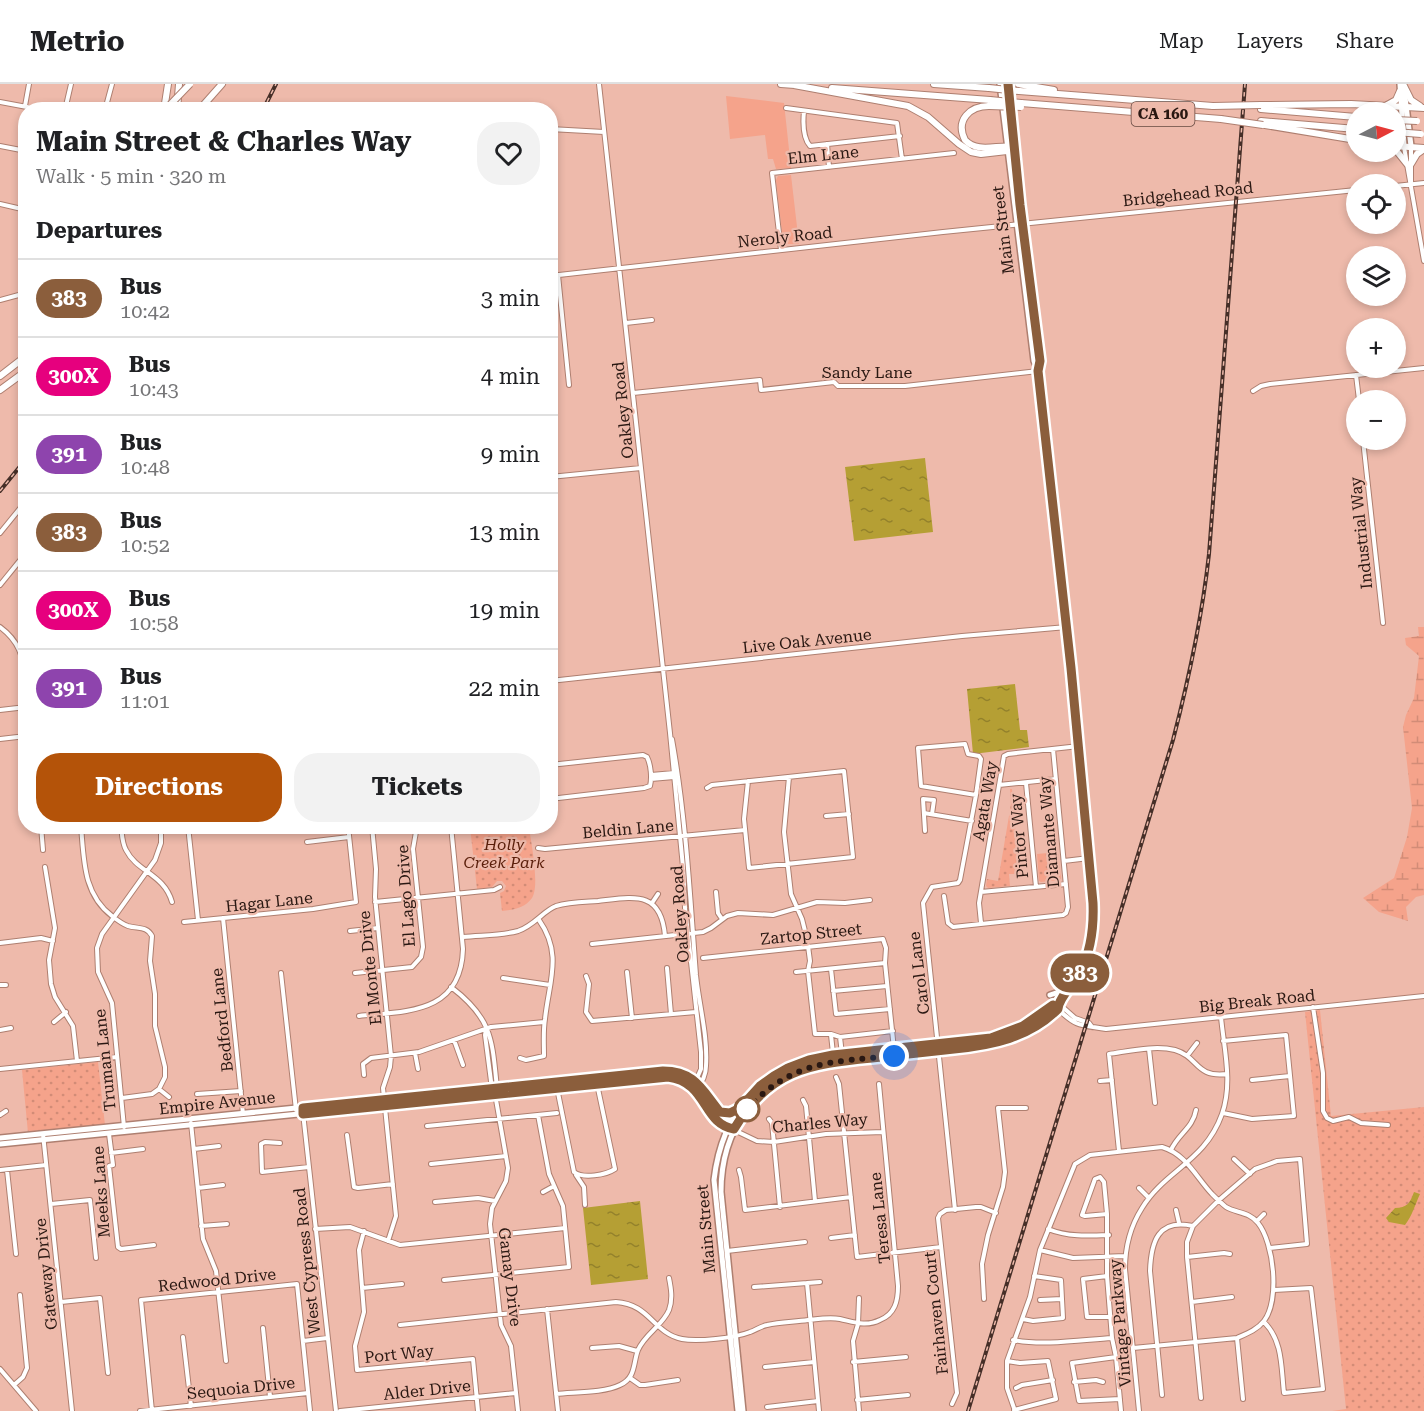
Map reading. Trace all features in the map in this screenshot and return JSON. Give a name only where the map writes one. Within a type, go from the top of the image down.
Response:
[{"type":"highway","points":[[165,102],[168,84]]},
{"type":"highway","points":[[178,102],[180,84]]},
{"type":"highway","points":[[172,102],[190,84]]},
{"type":"highway","points":[[206,102],[222,84]]},
{"type":"highway","name":"CA 160","points":[[782,84],[990,103],[1105,109],[1262,123]]},
{"type":"highway","name":"CA 160","points":[[934,84],[989,88],[1019,86],[1126,98],[1261,107],[1346,116]]},
{"type":"highway","points":[[794,85],[908,106],[928,117],[966,150],[981,153],[1015,147]]},
{"type":"highway","points":[[1391,102],[1395,100],[1401,86]]},
{"type":"highway","points":[[1401,86],[1411,100],[1424,108]]},
{"type":"highway","points":[[990,103],[966,114],[962,122],[963,135],[968,144],[976,148],[1007,148]]},
{"type":"highway","points":[[1261,107],[1346,106]]},
{"type":"highway","points":[[1406,107],[1424,108]]},
{"type":"highway","points":[[1262,123],[1346,128]]},
{"type":"highway","points":[[1262,123],[1346,138]]},
{"type":"highway","points":[[1406,133],[1422,134]]},
{"type":"highway","points":[[1408,146],[1424,149]]},
{"type":"highway","points":[[1406,160],[1409,164],[1416,154],[1424,149]]},
{"type":"highway","points":[[0,376],[18,362]]},
{"type":"highway","points":[[0,390],[18,377]]},
{"type":"main road","name":"Main Street","points":[[743,1411],[714,1180],[718,1153],[728,1125],[740,1108],[762,1085],[783,1070],[809,1060],[940,1051],[990,1045],[1011,1039],[1037,1026],[1056,1005],[1077,978],[1089,949],[1093,903],[1067,627],[1038,371],[1034,361],[1000,84]]},
{"type":"main road","name":"Main Street","points":[[1008,84],[1040,361],[1038,371]]},
{"type":"main road","points":[[1401,86],[1403,102]]},
{"type":"main road","points":[[1406,126],[1408,146]]},
{"type":"main road","points":[[1050,995],[1059,992],[1077,978]]},
{"type":"main road","name":"Main Street","points":[[738,1411],[721,1176],[726,1148],[734,1129],[748,1108],[768,1088],[805,1068],[836,1059],[842,1054],[991,1038],[1034,1020],[1056,1005]]},
{"type":"main road","name":"Empire Avenue","points":[[0,1144],[673,1071],[685,1075],[696,1086]]},
{"type":"main road","name":"Empire Avenue","points":[[495,1090],[558,1088],[668,1077],[696,1086]]},
{"type":"main road","points":[[558,1088],[559,1084],[578,1080]]},
{"type":"main road","points":[[696,1086],[720,1112],[728,1125]]},
{"type":"main road","points":[[696,1086],[708,1110],[728,1125]]},
{"type":"main road","points":[[720,1112],[730,1113],[740,1108]]},
{"type":"main road","name":"Charles Way","points":[[728,1125],[734,1129]]},
{"type":"main road","name":"Empire Avenue","points":[[0,1138],[109,1134],[125,1129]]},
{"type":"street","points":[[26,102],[28,84]]},
{"type":"street","points":[[67,102],[71,84]]},
{"type":"street","points":[[107,102],[112,84]]},
{"type":"street","name":"Oakley Road","points":[[599,84],[706,1062],[705,1073],[696,1086]]},
{"type":"street","points":[[0,102],[18,105]]},
{"type":"street","points":[[786,108],[895,122],[900,136],[902,159]]},
{"type":"street","points":[[804,111],[807,144],[810,146],[900,136]]},
{"type":"street","points":[[558,129],[604,132]]},
{"type":"street","points":[[827,144],[829,167]]},
{"type":"street","points":[[0,146],[18,149]]},
{"type":"street","points":[[1408,146],[1411,184],[1424,261]]},
{"type":"street","name":"Elm Lane","points":[[781,250],[772,173],[954,153]]},
{"type":"street","points":[[1406,185],[1424,183]]},
{"type":"street","name":"Bridgehead Road","points":[[1023,224],[1346,191]]},
{"type":"street","points":[[0,204],[18,208]]},
{"type":"street","name":"Neroly Road","points":[[558,275],[1023,224]]},
{"type":"street","points":[[558,275],[569,385]]},
{"type":"street","points":[[0,300],[18,295]]},
{"type":"street","points":[[626,322],[652,320]]},
{"type":"street","points":[[1406,370],[1424,368]]},
{"type":"street","name":"Sandy Lane","points":[[633,393],[760,380],[761,390],[834,382],[838,387],[905,386],[1038,371]]},
{"type":"street","points":[[1253,391],[1270,384],[1346,376]]},
{"type":"street","name":"Industrial Way","points":[[1364,450],[1383,623]]},
{"type":"street","points":[[558,476],[641,468]]},
{"type":"street","points":[[0,533],[18,511]]},
{"type":"street","points":[[0,585],[18,562]]},
{"type":"street","points":[[0,627],[18,645]]},
{"type":"street","name":"Live Oak Avenue","points":[[558,680],[962,636],[1067,627]]},
{"type":"street","points":[[0,710],[18,708]]},
{"type":"street","points":[[0,739],[18,737]]},
{"type":"street","name":"Carol Lane","points":[[955,1210],[923,903],[932,887],[958,883],[972,821],[976,795],[981,759],[979,756],[968,754],[966,744],[918,748],[921,786],[976,795]]},
{"type":"street","name":"Agata Way","points":[[981,924],[979,903],[1005,755],[1079,746]]},
{"type":"street","name":"Diamante Way","points":[[981,924],[1066,913],[1068,908],[1053,749]]},
{"type":"street","points":[[558,764],[643,755],[648,759],[651,777],[650,786],[644,789],[558,798]]},
{"type":"street","points":[[707,788],[712,785],[844,771],[854,857],[749,868],[744,830],[748,782]]},
{"type":"street","points":[[651,777],[676,775]]},
{"type":"street","points":[[789,777],[784,818],[787,864],[791,894],[805,931]]},
{"type":"street","points":[[999,785],[1056,779]]},
{"type":"street","name":"Pintor Way","points":[[1026,783],[1036,887]]},
{"type":"street","points":[[925,831],[923,799],[934,800],[932,814]]},
{"type":"street","points":[[924,813],[972,821]]},
{"type":"street","points":[[826,816],[849,814]]},
{"type":"street","name":"Beldin Lane","points":[[538,848],[744,830]]},
{"type":"street","points":[[42,834],[43,850]]},
{"type":"street","points":[[82,834],[88,884],[100,905],[128,926],[145,928],[152,936],[150,961],[155,994],[155,1026],[165,1072],[159,1089],[146,1095],[122,1098]]},
{"type":"street","points":[[123,834],[127,853],[165,886],[172,902]]},
{"type":"street","name":"Truman Lane","points":[[125,1129],[112,1003],[98,972],[96,956],[99,939],[148,872],[159,849],[160,834]]},
{"type":"street","points":[[189,834],[198,920]]},
{"type":"street","points":[[307,842],[349,837],[349,834]]},
{"type":"street","name":"El Monte Drive","points":[[373,834],[376,876],[375,902],[391,1056],[384,1083],[396,1216],[388,1241]]},
{"type":"street","name":"El Lago Drive","points":[[355,974],[412,967],[421,957],[423,947],[412,849],[415,834]]},
{"type":"street","points":[[359,1016],[421,1009],[442,997],[451,987],[462,963],[462,938],[452,834]]},
{"type":"street","name":"Oakley Road","points":[[682,836],[687,934],[701,1061],[696,1086]]},
{"type":"street","name":"Hagar Lane","points":[[184,922],[313,909],[356,902],[349,837]]},
{"type":"street","points":[[1064,861],[1089,858]]},
{"type":"street","points":[[45,867],[55,924],[49,960],[51,984],[55,997],[73,1026],[77,1061]]},
{"type":"street","points":[[981,892],[1066,884]]},
{"type":"street","points":[[375,902],[494,890],[500,887]]},
{"type":"street","points":[[716,892],[718,913],[722,919]]},
{"type":"street","points":[[652,903],[658,894]]},
{"type":"street","points":[[944,896],[949,926],[981,924]]},
{"type":"street","points":[[462,938],[515,931],[539,920],[552,908],[564,904],[633,897],[652,903],[661,914],[665,936]]},
{"type":"street","points":[[592,944],[706,931],[722,919],[738,913],[773,915],[817,902],[845,903],[870,900]]},
{"type":"street","name":"Bedford Lane","points":[[223,918],[244,1117]]},
{"type":"street","points":[[520,1058],[526,1060],[544,1056],[544,1022],[553,966],[551,942],[546,929],[539,920]]},
{"type":"street","points":[[350,931],[378,928]]},
{"type":"street","points":[[0,943],[40,938],[53,941]]},
{"type":"street","name":"Zartop Street","points":[[703,958],[880,939],[886,948],[885,963],[894,1049]]},
{"type":"street","points":[[808,946],[814,1034],[831,1034],[840,1037],[892,1031]]},
{"type":"street","points":[[796,972],[885,963]]},
{"type":"street","points":[[667,968],[671,1014]]},
{"type":"street","points":[[831,969],[836,1014],[890,1009]]},
{"type":"street","points":[[627,972],[632,1018]]},
{"type":"street","name":"West Cypress Road","points":[[281,973],[309,1167],[327,1338],[338,1411]]},
{"type":"street","points":[[586,976],[590,984],[586,1012],[590,1020],[597,1022],[696,1012]]},
{"type":"street","points":[[503,978],[550,985]]},
{"type":"street","points":[[0,985],[6,985]]},
{"type":"street","points":[[833,992],[887,986]]},
{"type":"street","name":"Gamay Drive","points":[[451,987],[473,1006],[490,1033],[492,1042],[495,1090],[508,1168],[506,1181],[495,1201],[491,1216],[491,1235],[502,1330],[511,1346],[518,1411]]},
{"type":"street","name":"Big Break Road","points":[[1056,1005],[1075,1024],[1088,1028],[1106,1029],[1424,996]]},
{"type":"street","points":[[1313,1007],[1323,1073],[1323,1111],[1327,1118],[1339,1120],[1349,1117],[1361,1123],[1388,1125]]},
{"type":"street","points":[[54,1022],[66,1012]]},
{"type":"street","name":"Vintage Parkway","points":[[1139,1411],[1125,1269],[1129,1236],[1149,1198],[1198,1153],[1215,1132],[1222,1113],[1227,1074],[1221,1017]]},
{"type":"street","points":[[364,1075],[363,1064],[368,1059],[415,1053],[499,1026],[544,1022]]},
{"type":"street","points":[[0,1030],[10,1028]]},
{"type":"street","points":[[831,1034],[836,1059]]},
{"type":"street","points":[[1222,1113],[1252,1119],[1294,1116],[1286,1035],[1223,1041]]},
{"type":"street","points":[[840,1037],[842,1054]]},
{"type":"street","points":[[454,1041],[463,1065]]},
{"type":"street","points":[[1187,1056],[1197,1043]]},
{"type":"street","points":[[1119,1150],[1109,1054],[1149,1049],[1173,1050],[1187,1056],[1208,1074],[1227,1074]]},
{"type":"street","points":[[1149,1049],[1155,1103]]},
{"type":"street","points":[[415,1053],[418,1069]]},
{"type":"street","points":[[0,1069],[117,1057]]},
{"type":"street","points":[[1252,1080],[1290,1076]]},
{"type":"street","points":[[836,1077],[839,1084],[857,1257],[941,1247]]},
{"type":"street","points":[[1100,1081],[1112,1080]]},
{"type":"street","points":[[576,1175],[602,1173],[615,1169],[597,1084]]},
{"type":"street","name":"Teresa Lane","points":[[400,1325],[622,1302],[642,1310],[670,1335],[686,1340],[748,1333],[766,1325],[810,1320],[840,1319],[858,1323],[879,1321],[889,1315],[895,1307],[898,1286],[879,1084]]},
{"type":"street","points":[[558,1088],[573,1168],[584,1187],[585,1204]]},
{"type":"street","points":[[159,1089],[169,1097]]},
{"type":"street","points":[[197,1094],[241,1091]]},
{"type":"street","points":[[803,1100],[806,1106],[815,1201]]},
{"type":"street","points":[[984,1299],[982,1264],[1005,1172],[998,1107],[1026,1108]]},
{"type":"street","points":[[1171,1150],[1176,1140],[1190,1127],[1196,1110]]},
{"type":"street","points":[[0,1115],[6,1111]]},
{"type":"street","points":[[427,1126],[557,1113]]},
{"type":"street","points":[[444,1280],[569,1267],[563,1206],[549,1174],[538,1115]]},
{"type":"street","points":[[769,1119],[772,1123],[780,1207]]},
{"type":"street","points":[[191,1122],[201,1227],[205,1248],[215,1266],[226,1361]]},
{"type":"street","name":"Charles Way","points":[[734,1129],[757,1141],[774,1142],[883,1132]]},
{"type":"street","name":"Meeks Lane","points":[[109,1134],[112,1165],[109,1166],[109,1179],[118,1247],[121,1249],[154,1245]]},
{"type":"street","points":[[347,1135],[354,1187],[393,1184]]},
{"type":"street","name":"Gateway Drive","points":[[44,1138],[72,1411]]},
{"type":"street","points":[[280,1143],[261,1144],[262,1172],[309,1167]]},
{"type":"street","points":[[194,1149],[219,1146]]},
{"type":"street","points":[[1007,1361],[1020,1363],[1048,1361],[1056,1399],[1015,1411],[1007,1388],[1007,1361],[1023,1318],[1040,1250],[1075,1164],[1090,1155],[1162,1147],[1171,1150],[1188,1163],[1194,1174],[1226,1207],[1243,1212],[1257,1221],[1269,1248],[1274,1290],[1270,1309],[1264,1322],[1250,1333],[1237,1338],[1133,1348]]},
{"type":"street","points":[[111,1153],[143,1149]]},
{"type":"street","points":[[431,1164],[506,1156]]},
{"type":"street","points":[[1234,1159],[1250,1174]]},
{"type":"street","points":[[1201,1398],[1187,1257],[1187,1242],[1193,1226],[1219,1200],[1264,1165],[1299,1159],[1307,1244],[1269,1248]]},
{"type":"street","points":[[0,1170],[46,1165]]},
{"type":"street","points":[[7,1170],[16,1254]]},
{"type":"street","points":[[739,1170],[745,1210],[851,1197]]},
{"type":"street","points":[[1107,1214],[1082,1215],[1095,1179],[1100,1177],[1104,1182],[1109,1234],[1107,1276],[1121,1411]]},
{"type":"street","points":[[198,1188],[223,1185]]},
{"type":"street","points":[[543,1192],[554,1186]]},
{"type":"street","points":[[1139,1188],[1149,1198]]},
{"type":"street","points":[[435,1202],[478,1198],[495,1201]]},
{"type":"street","points":[[51,1204],[90,1200],[96,1258]]},
{"type":"street","points":[[955,1210],[981,1207],[996,1214]]},
{"type":"street","name":"Fairhaven Court","points":[[952,1404],[957,1394],[939,1218],[940,1214],[946,1210],[955,1210]]},
{"type":"street","points":[[1176,1210],[1179,1223]]},
{"type":"street","points":[[1257,1221],[1264,1214]]},
{"type":"street","points":[[1162,1395],[1150,1254],[1160,1232],[1179,1223],[1193,1226]]},
{"type":"street","points":[[201,1227],[227,1224]]},
{"type":"street","points":[[315,1228],[346,1226],[405,1245],[565,1228]]},
{"type":"street","points":[[1048,1229],[1073,1236],[1109,1234]]},
{"type":"street","name":"Port Way","points":[[364,1231],[359,1250],[364,1312],[355,1346],[357,1370],[473,1359],[477,1397]]},
{"type":"street","points":[[831,1238],[855,1235]]},
{"type":"street","points":[[727,1251],[805,1242]]},
{"type":"street","points":[[1040,1250],[1073,1258],[1125,1256]]},
{"type":"street","points":[[1187,1257],[1224,1252],[1230,1254]]},
{"type":"street","points":[[1023,1318],[1033,1321],[1063,1318],[1061,1280],[1034,1276]]},
{"type":"street","points":[[1107,1276],[1084,1278],[1087,1317],[1112,1317]]},
{"type":"street","points":[[556,1394],[618,1386],[630,1378],[634,1370],[637,1351],[667,1314],[671,1303],[669,1278]]},
{"type":"street","points":[[754,1287],[820,1282]]},
{"type":"street","points":[[807,1283],[819,1411]]},
{"type":"street","name":"Redwood Drive","points":[[152,1410],[141,1300],[297,1284],[303,1341]]},
{"type":"street","points":[[362,1288],[402,1284]]},
{"type":"street","points":[[1264,1322],[1272,1330],[1277,1341],[1284,1393],[1323,1389],[1311,1288],[1274,1290]]},
{"type":"street","points":[[14,1385],[23,1377],[27,1368],[20,1295]]},
{"type":"street","points":[[1192,1302],[1232,1296]]},
{"type":"street","points":[[61,1302],[100,1298],[108,1373]]},
{"type":"street","points":[[859,1298],[858,1323],[853,1341],[859,1411]]},
{"type":"street","points":[[1040,1300],[1062,1299]]},
{"type":"street","points":[[547,1309],[558,1411]]},
{"type":"street","points":[[262,1328],[270,1397]]},
{"type":"street","points":[[183,1337],[191,1406]]},
{"type":"street","points":[[310,1411],[303,1341],[327,1338]]},
{"type":"street","points":[[1013,1340],[1023,1342],[1112,1338]]},
{"type":"street","points":[[1237,1338],[1243,1399]]},
{"type":"street","points":[[591,1348],[619,1346],[637,1351]]},
{"type":"street","points":[[853,1362],[906,1357]]},
{"type":"street","points":[[1116,1357],[1072,1363],[1079,1401],[1120,1399]]},
{"type":"street","points":[[765,1367],[814,1362]]},
{"type":"street","points":[[0,1368],[36,1411]]},
{"type":"street","points":[[630,1378],[640,1385],[678,1380]]},
{"type":"street","points":[[1016,1388],[1053,1380]]},
{"type":"street","points":[[1074,1382],[1096,1380],[1103,1382]]},
{"type":"street","name":"Sequoia Drive","points":[[140,1411],[308,1393]]},
{"type":"street","name":"Alder Drive","points":[[338,1411],[516,1393]]},
{"type":"street","points":[[857,1400],[908,1395]]},
{"type":"street","points":[[477,1397],[478,1411]]},
{"type":"street","points":[[767,1407],[818,1401]]},
{"type":"green space","points":[[726,96],[784,103],[791,168],[776,169],[773,159],[768,159],[765,135],[730,139]]},
{"type":"green space","points":[[791,175],[799,244],[785,244],[783,241],[776,180],[778,176]]},
{"type":"green space","points":[[1418,627],[1424,627],[1424,895],[1416,897],[1406,907],[1408,921],[1379,912],[1363,898],[1394,878],[1407,837],[1412,808],[1403,727],[1414,698],[1419,656],[1406,645],[1405,638],[1419,636]]},
{"type":"green space","points":[[1010,789],[1012,789],[1019,874],[1009,874],[1010,886],[988,888],[987,879],[998,881],[1011,804]]},
{"type":"green space","name":"Holly Creek Park","points":[[471,834],[530,834],[535,884],[532,898],[522,906],[502,911],[500,893],[506,886],[502,881],[497,881],[492,887],[477,889]]},
{"type":"green space","points":[[1058,852],[1060,880],[1039,881],[1037,854]]},
{"type":"green space","points":[[1320,1010],[1331,1116],[1424,1107],[1424,1411],[1332,1411],[1346,1409],[1305,1012]]},
{"type":"green space","points":[[98,1062],[105,1125],[28,1133],[22,1070]]},
{"type":"water","points":[[925,458],[933,532],[854,541],[845,467]]},
{"type":"water","points":[[1015,684],[1020,730],[1027,730],[1029,747],[973,754],[967,689]]},
{"type":"water","points":[[1414,1192],[1420,1194],[1405,1225],[1389,1222],[1386,1218],[1395,1208],[1408,1204]]},
{"type":"water","points":[[640,1201],[648,1279],[591,1285],[583,1208]]},
{"type":"railway","points":[[267,102],[276,84]]},
{"type":"railway","points":[[968,1411],[1173,740],[1190,671],[1209,554],[1245,84]]},
{"type":"railway","points":[[0,491],[18,469]]},
{"type":"bus line","name":"383","points":[[1008,84],[1020,205],[1040,361],[1038,371],[1071,668],[1093,903],[1089,949],[1080,973],[1058,1003],[1058,1009],[1024,1033],[990,1045],[840,1061],[815,1065],[794,1072],[768,1088],[757,1098],[734,1129],[727,1128],[715,1119],[703,1099],[688,1083],[668,1077],[303,1114],[303,1108],[663,1071],[679,1072],[693,1079],[705,1090],[720,1112],[726,1114],[740,1108],[762,1085],[783,1070],[809,1060],[833,1055],[991,1038],[1023,1026],[1053,1005]]},
{"type":"route","points":[[747,1109],[768,1088],[805,1068],[828,1063],[894,1056]]}]
